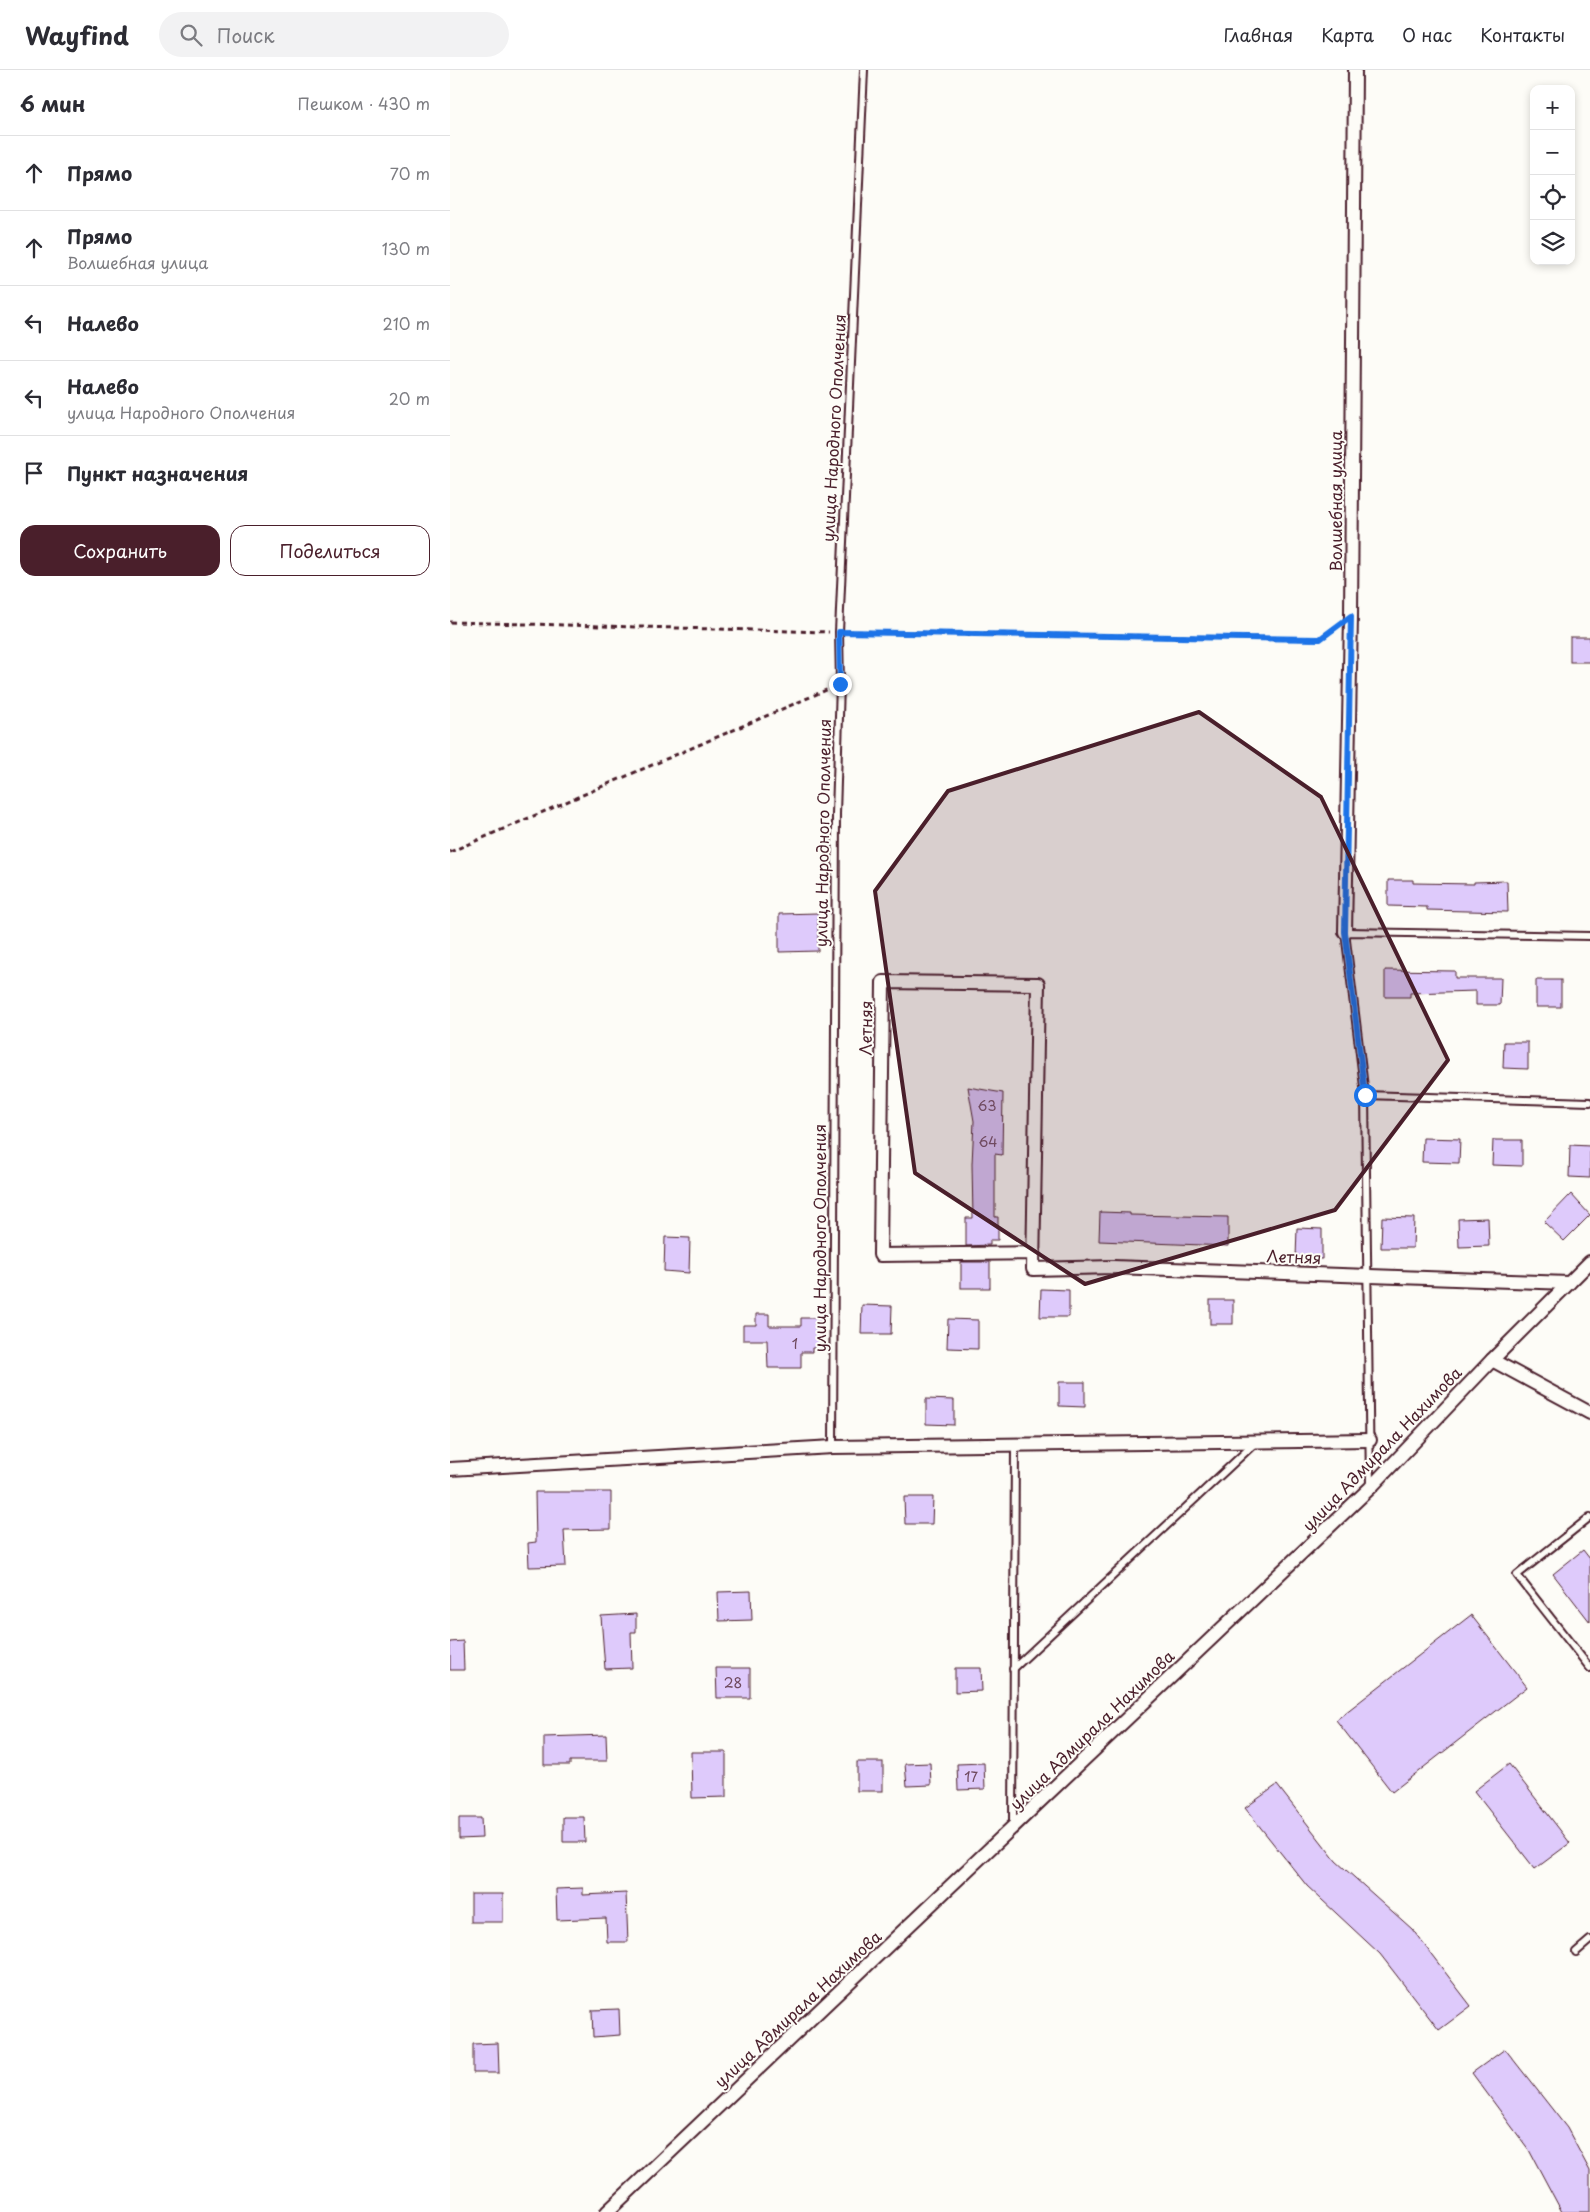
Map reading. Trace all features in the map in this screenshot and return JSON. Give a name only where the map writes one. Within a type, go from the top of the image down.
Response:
[{"type":"street","name":"Волшебная улица","points":[[1345,932],[1351,616],[1355,70]]},
{"type":"street","name":"Летняя","points":[[1034,1254],[880,1255],[883,982],[1038,984],[1034,1254],[1033,1269],[1113,1268],[1569,1283]]},
{"type":"street","name":"улица Адмирала Нахимова","points":[[607,2212],[1370,1488],[1492,1360],[1590,1262]]},
{"type":"street","points":[[1492,1360],[1590,1413]]},
{"type":"street","points":[[450,1469],[833,1448],[1370,1440]]},
{"type":"lane","name":"улица Народного Ополчения","points":[[833,1448],[836,824],[840,684],[839,632],[864,70]]},
{"type":"lane","points":[[1370,1488],[1365,1095],[1345,932],[1590,936]]},
{"type":"lane","points":[[1365,1095],[1590,1102]]},
{"type":"lane","points":[[1014,1669],[1255,1443]]},
{"type":"lane","points":[[1013,1828],[1015,1446]]},
{"type":"lane","points":[[1590,1517],[1517,1575],[1590,1668]]},
{"type":"lane","points":[[1576,1952],[1590,1940]]},
{"type":"path","points":[[450,622],[839,632],[1320,639],[1351,616]]},
{"type":"path","points":[[450,852],[840,684]]},
{"type":"highlighted area","points":[[1199,712],[1321,797],[1448,1060],[1335,1210],[1085,1284],[915,1173],[875,891],[948,791]]},
{"type":"building","points":[[1570,637],[1590,637],[1590,662],[1570,662]]},
{"type":"building","points":[[1388,880],[1413,880],[1413,883],[1474,884],[1474,882],[1507,881],[1508,912],[1427,910],[1427,907],[1388,906]]},
{"type":"building","points":[[818,913],[818,951],[779,952],[779,914]]},
{"type":"building","points":[[1385,970],[1455,971],[1455,978],[1501,978],[1500,1005],[1476,1005],[1476,991],[1410,993],[1410,997],[1385,997]]},
{"type":"building","points":[[1536,980],[1561,980],[1561,1007],[1536,1007]]},
{"type":"building","points":[[1504,1042],[1528,1042],[1528,1069],[1503,1068]]},
{"type":"building","points":[[968,1087],[1003,1093],[1002,1155],[995,1154],[995,1217],[998,1217],[998,1240],[990,1240],[990,1245],[966,1246],[966,1218],[973,1218],[972,1164],[974,1121]]},
{"type":"building","points":[[1423,1138],[1460,1139],[1459,1163],[1422,1162]]},
{"type":"building","points":[[1493,1140],[1522,1140],[1522,1166],[1492,1165]]},
{"type":"building","points":[[1570,1145],[1590,1146],[1590,1178],[1569,1177]]},
{"type":"building","points":[[1571,1194],[1590,1215],[1564,1241],[1544,1222]]},
{"type":"building","points":[[1100,1212],[1130,1213],[1130,1215],[1228,1217],[1228,1246],[1099,1241]]},
{"type":"building","points":[[1382,1217],[1414,1218],[1413,1248],[1381,1248]]},
{"type":"building","points":[[1488,1218],[1489,1246],[1459,1247],[1458,1219]]},
{"type":"building","points":[[1297,1228],[1322,1229],[1322,1259],[1296,1258]]},
{"type":"building","points":[[665,1237],[690,1238],[689,1273],[664,1271]]},
{"type":"building","points":[[961,1262],[990,1262],[990,1288],[961,1288]]},
{"type":"building","points":[[1041,1289],[1069,1290],[1069,1317],[1040,1317]]},
{"type":"building","points":[[1210,1300],[1233,1300],[1233,1324],[1210,1324]]},
{"type":"building","points":[[862,1305],[892,1306],[891,1334],[861,1334]]},
{"type":"building","points":[[756,1314],[769,1314],[769,1326],[801,1326],[801,1318],[822,1318],[822,1348],[812,1348],[812,1352],[801,1352],[801,1368],[768,1368],[767,1340],[743,1340],[743,1325],[756,1325]]},
{"type":"building","points":[[948,1319],[978,1320],[978,1349],[947,1348]]},
{"type":"building","points":[[1059,1382],[1085,1382],[1085,1407],[1059,1406]]},
{"type":"building","points":[[926,1399],[954,1400],[954,1425],[926,1424]]},
{"type":"building","points":[[535,1492],[611,1492],[611,1529],[564,1530],[566,1566],[529,1567],[528,1543],[536,1542]]},
{"type":"building","points":[[904,1497],[933,1497],[932,1524],[905,1524]]},
{"type":"building","points":[[1583,1550],[1590,1559],[1590,1622],[1553,1574]]},
{"type":"building","points":[[751,1591],[752,1620],[719,1621],[718,1592]]},
{"type":"building","points":[[636,1614],[636,1632],[631,1632],[632,1668],[605,1669],[601,1616]]},
{"type":"building","points":[[1471,1615],[1527,1687],[1392,1792],[1336,1720]]},
{"type":"building","points":[[463,1641],[464,1670],[450,1670],[450,1642]]},
{"type":"building","points":[[716,1668],[750,1668],[750,1698],[717,1698]]},
{"type":"building","points":[[955,1668],[981,1668],[982,1691],[955,1692]]},
{"type":"building","points":[[606,1735],[607,1761],[570,1761],[570,1765],[544,1765],[544,1737]]},
{"type":"building","points":[[691,1752],[726,1752],[726,1797],[692,1798]]},
{"type":"building","points":[[857,1762],[883,1762],[883,1791],[857,1791]]},
{"type":"building","points":[[930,1763],[931,1785],[907,1786],[905,1764]]},
{"type":"building","points":[[984,1763],[985,1789],[958,1790],[957,1764]]},
{"type":"building","points":[[1509,1764],[1570,1843],[1535,1869],[1474,1791]]},
{"type":"building","points":[[1277,1785],[1336,1861],[1412,1929],[1471,2006],[1439,2030],[1380,1954],[1307,1886],[1245,1808]]},
{"type":"building","points":[[563,1817],[584,1817],[585,1842],[563,1842]]},
{"type":"building","points":[[459,1818],[481,1818],[482,1838],[459,1839]]},
{"type":"building","points":[[583,1888],[583,1895],[626,1893],[628,1942],[607,1942],[606,1918],[557,1920],[556,1889]]},
{"type":"building","points":[[471,1894],[503,1894],[503,1922],[471,1922]]},
{"type":"building","points":[[619,2009],[620,2035],[593,2037],[592,2010]]},
{"type":"building","points":[[498,2043],[499,2073],[473,2073],[473,2044]]},
{"type":"building","points":[[1505,2049],[1567,2128],[1590,2171],[1590,2212],[1562,2212],[1529,2150],[1472,2073]]},
{"type":"route","points":[[840,684],[839,632],[1320,639],[1351,616],[1345,932],[1365,1095]]}]
